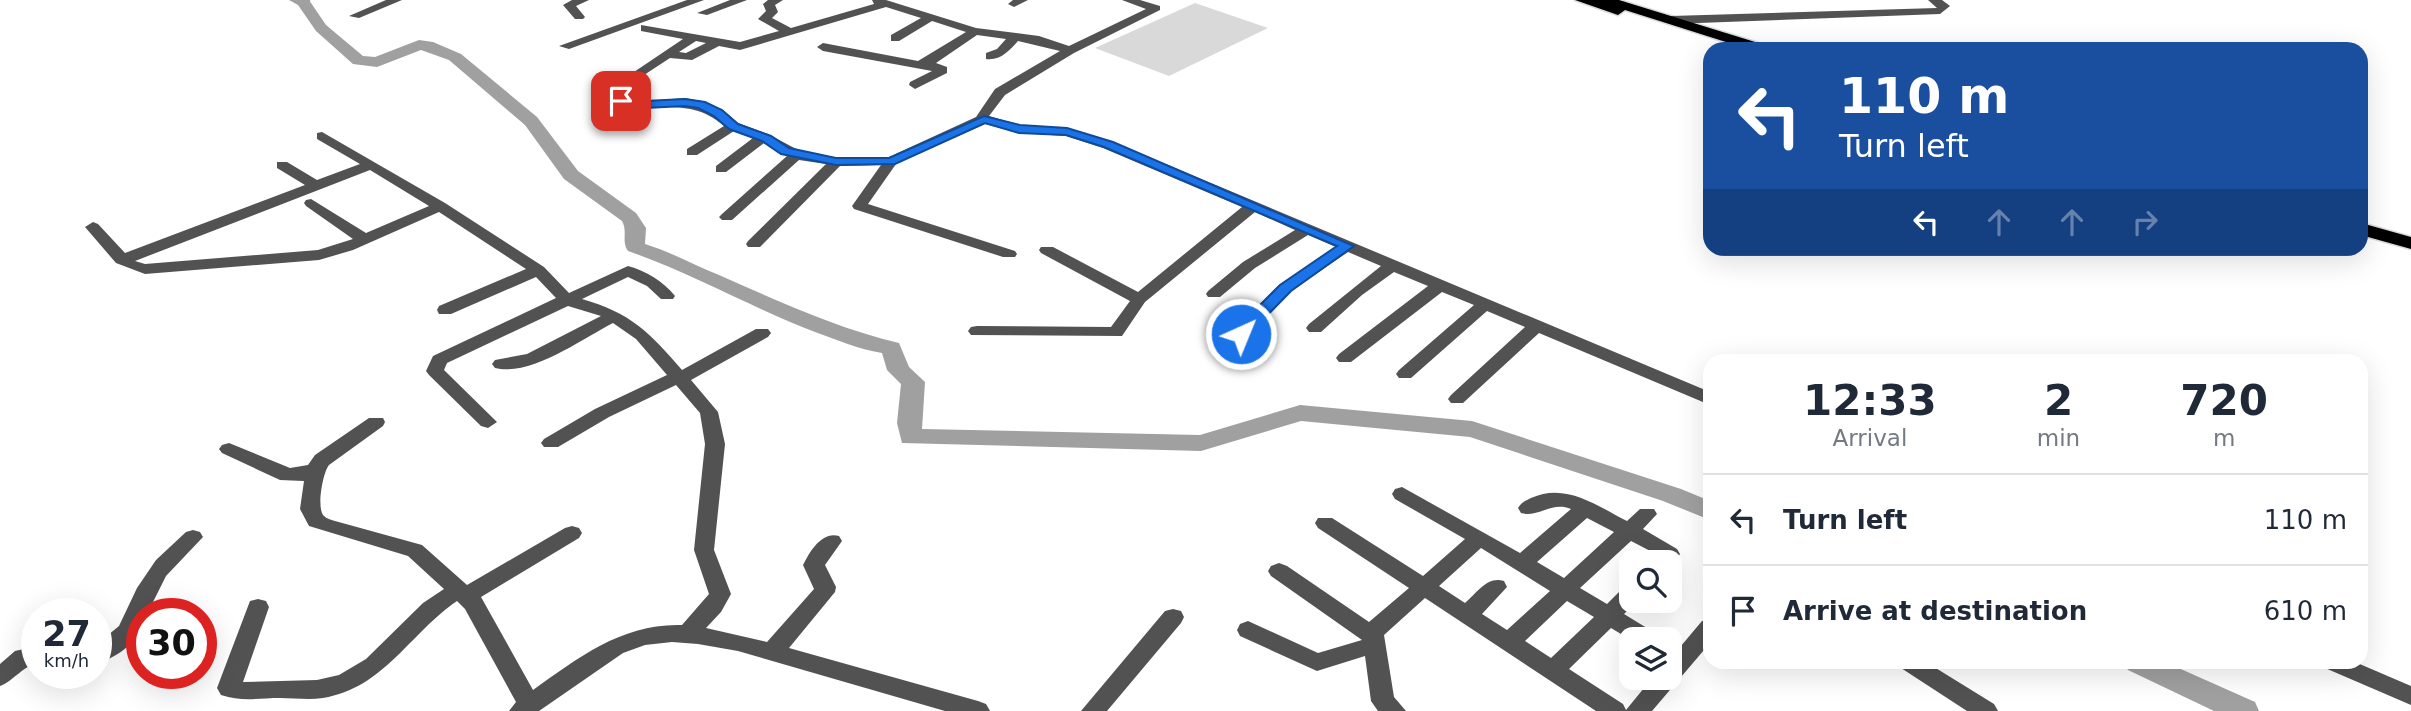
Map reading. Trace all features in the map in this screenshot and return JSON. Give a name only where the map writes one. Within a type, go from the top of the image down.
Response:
[{"type":"highway","points":[[1582,0],[1715,42]]},
{"type":"highway","points":[[1605,0],[1741,42]]},
{"type":"highway","points":[[2368,222],[2411,234]]},
{"type":"highway","points":[[2368,231],[2411,243]]},
{"type":"highway","points":[[2368,240],[2411,252]]},
{"type":"street","points":[[355,16],[396,0]]},
{"type":"street","points":[[579,17],[569,5],[583,0]]},
{"type":"street","points":[[565,46],[697,0]]},
{"type":"street","points":[[703,13],[741,0]]},
{"type":"street","points":[[777,0],[769,4],[772,12],[764,19],[790,33]]},
{"type":"street","points":[[645,28],[740,47],[886,4],[920,0]]},
{"type":"street","points":[[984,119],[982,116],[1000,92],[1070,50],[1156,8],[1128,0]]},
{"type":"street","points":[[1671,20],[1940,11],[1944,6],[1934,0]]},
{"type":"street","points":[[886,4],[975,31],[1039,40],[1070,50]]},
{"type":"street","points":[[895,38],[929,18]]},
{"type":"street","points":[[925,64],[975,31]]},
{"type":"street","points":[[990,56],[1001,52],[1015,37]]},
{"type":"street","points":[[640,72],[693,38]]},
{"type":"street","points":[[667,54],[688,57],[715,43]]},
{"type":"street","points":[[823,47],[925,64],[943,70],[915,85]]},
{"type":"street","points":[[621,101],[645,105],[685,102],[701,105],[718,113],[733,126],[763,137],[796,155],[836,162],[891,162],[984,119],[1019,129],[1067,132],[1084,136],[1703,395]]},
{"type":"street","points":[[692,152],[733,126]]},
{"type":"street","points":[[322,136],[440,206],[538,270],[567,300],[614,316],[642,335],[709,412],[715,444],[703,542],[720,594],[713,607],[687,634]]},
{"type":"street","points":[[721,169],[763,137]]},
{"type":"street","points":[[727,216],[796,155]]},
{"type":"street","points":[[754,244],[836,162]]},
{"type":"street","points":[[891,162],[859,208],[1009,254]]},
{"type":"street","points":[[282,164],[316,186]]},
{"type":"street","points":[[122,260],[371,165]]},
{"type":"street","points":[[312,203],[363,239]]},
{"type":"street","points":[[93,227],[122,260],[131,266],[145,269],[308,257],[335,251],[440,206]]},
{"type":"street","points":[[976,331],[1116,331],[1121,328],[1139,299],[1253,206]]},
{"type":"street","points":[[1214,294],[1249,265],[1307,229]]},
{"type":"street","points":[[1241,334],[1285,288],[1347,246]]},
{"type":"street","points":[[1047,250],[1139,299]]},
{"type":"street","points":[[1315,328],[1356,292],[1393,265]]},
{"type":"street","points":[[445,310],[538,270]]},
{"type":"street","points":[[488,422],[435,371],[436,363],[444,356],[628,271],[653,283],[667,296]]},
{"type":"street","points":[[1345,358],[1439,286]]},
{"type":"street","points":[[1405,374],[1485,304]]},
{"type":"street","points":[[501,364],[532,359],[614,316]]},
{"type":"street","points":[[1457,399],[1537,326]]},
{"type":"street","points":[[551,443],[603,413],[679,378],[762,332]]},
{"type":"street","points":[[376,422],[322,460],[315,470],[310,509],[316,521],[329,527],[415,550],[461,593],[486,624],[526,708],[610,651],[642,636],[687,634],[713,636],[978,711]]},
{"type":"street","points":[[229,449],[288,475],[300,475],[315,470]]},
{"type":"street","points":[[1402,494],[1628,627]]},
{"type":"street","points":[[1528,508],[1547,499],[1570,500],[1666,550]]},
{"type":"street","points":[[1522,563],[1585,508]]},
{"type":"street","points":[[1508,642],[1647,514]]},
{"type":"street","points":[[1325,523],[1615,711]]},
{"type":"street","points":[[258,607],[229,688],[239,693],[273,689],[311,690],[334,686],[381,661],[431,609],[572,533]]},
{"type":"street","points":[[112,647],[127,635],[141,607],[143,596],[156,574],[193,537]]},
{"type":"street","points":[[1248,630],[1317,662],[1372,639],[1480,538]]},
{"type":"street","points":[[772,652],[824,592],[825,587],[814,565],[832,541]]},
{"type":"street","points":[[1279,571],[1372,639],[1382,701],[1394,711]]},
{"type":"street","points":[[1467,615],[1496,587]]},
{"type":"street","points":[[1553,671],[1619,605]]},
{"type":"street","points":[[1093,711],[1173,617]]},
{"type":"street","points":[[1682,656],[1703,634]]},
{"type":"street","points":[[0,677],[21,659]]},
{"type":"street","points":[[1920,669],[1986,711]]},
{"type":"street","points":[[2349,669],[2411,696]]},
{"type":"street","points":[[1638,711],[1654,690]]},
{"type":"shaded area","points":[[1195,3],[1268,28],[1169,76],[1095,48]]},
{"type":"waterway","points":[[296,0],[303,2],[321,28],[359,61],[377,62],[419,45],[427,45],[455,57],[531,121],[571,175],[629,217],[636,228],[635,247],[671,259],[707,278],[799,318],[868,344],[891,348],[899,370],[913,382],[909,423],[911,437],[1201,443],[1300,413],[1472,429],[1672,495],[1703,508]]},
{"type":"waterway","points":[[303,2],[309,0]]},
{"type":"waterway","points":[[2153,669],[2244,711]]},
{"type":"route","points":[[621,101],[645,105],[685,102],[701,105],[718,113],[742,131],[767,139],[785,151],[836,162],[891,162],[984,119],[1019,129],[1067,132],[1108,145],[1347,246],[1285,288],[1241,334]]}]
